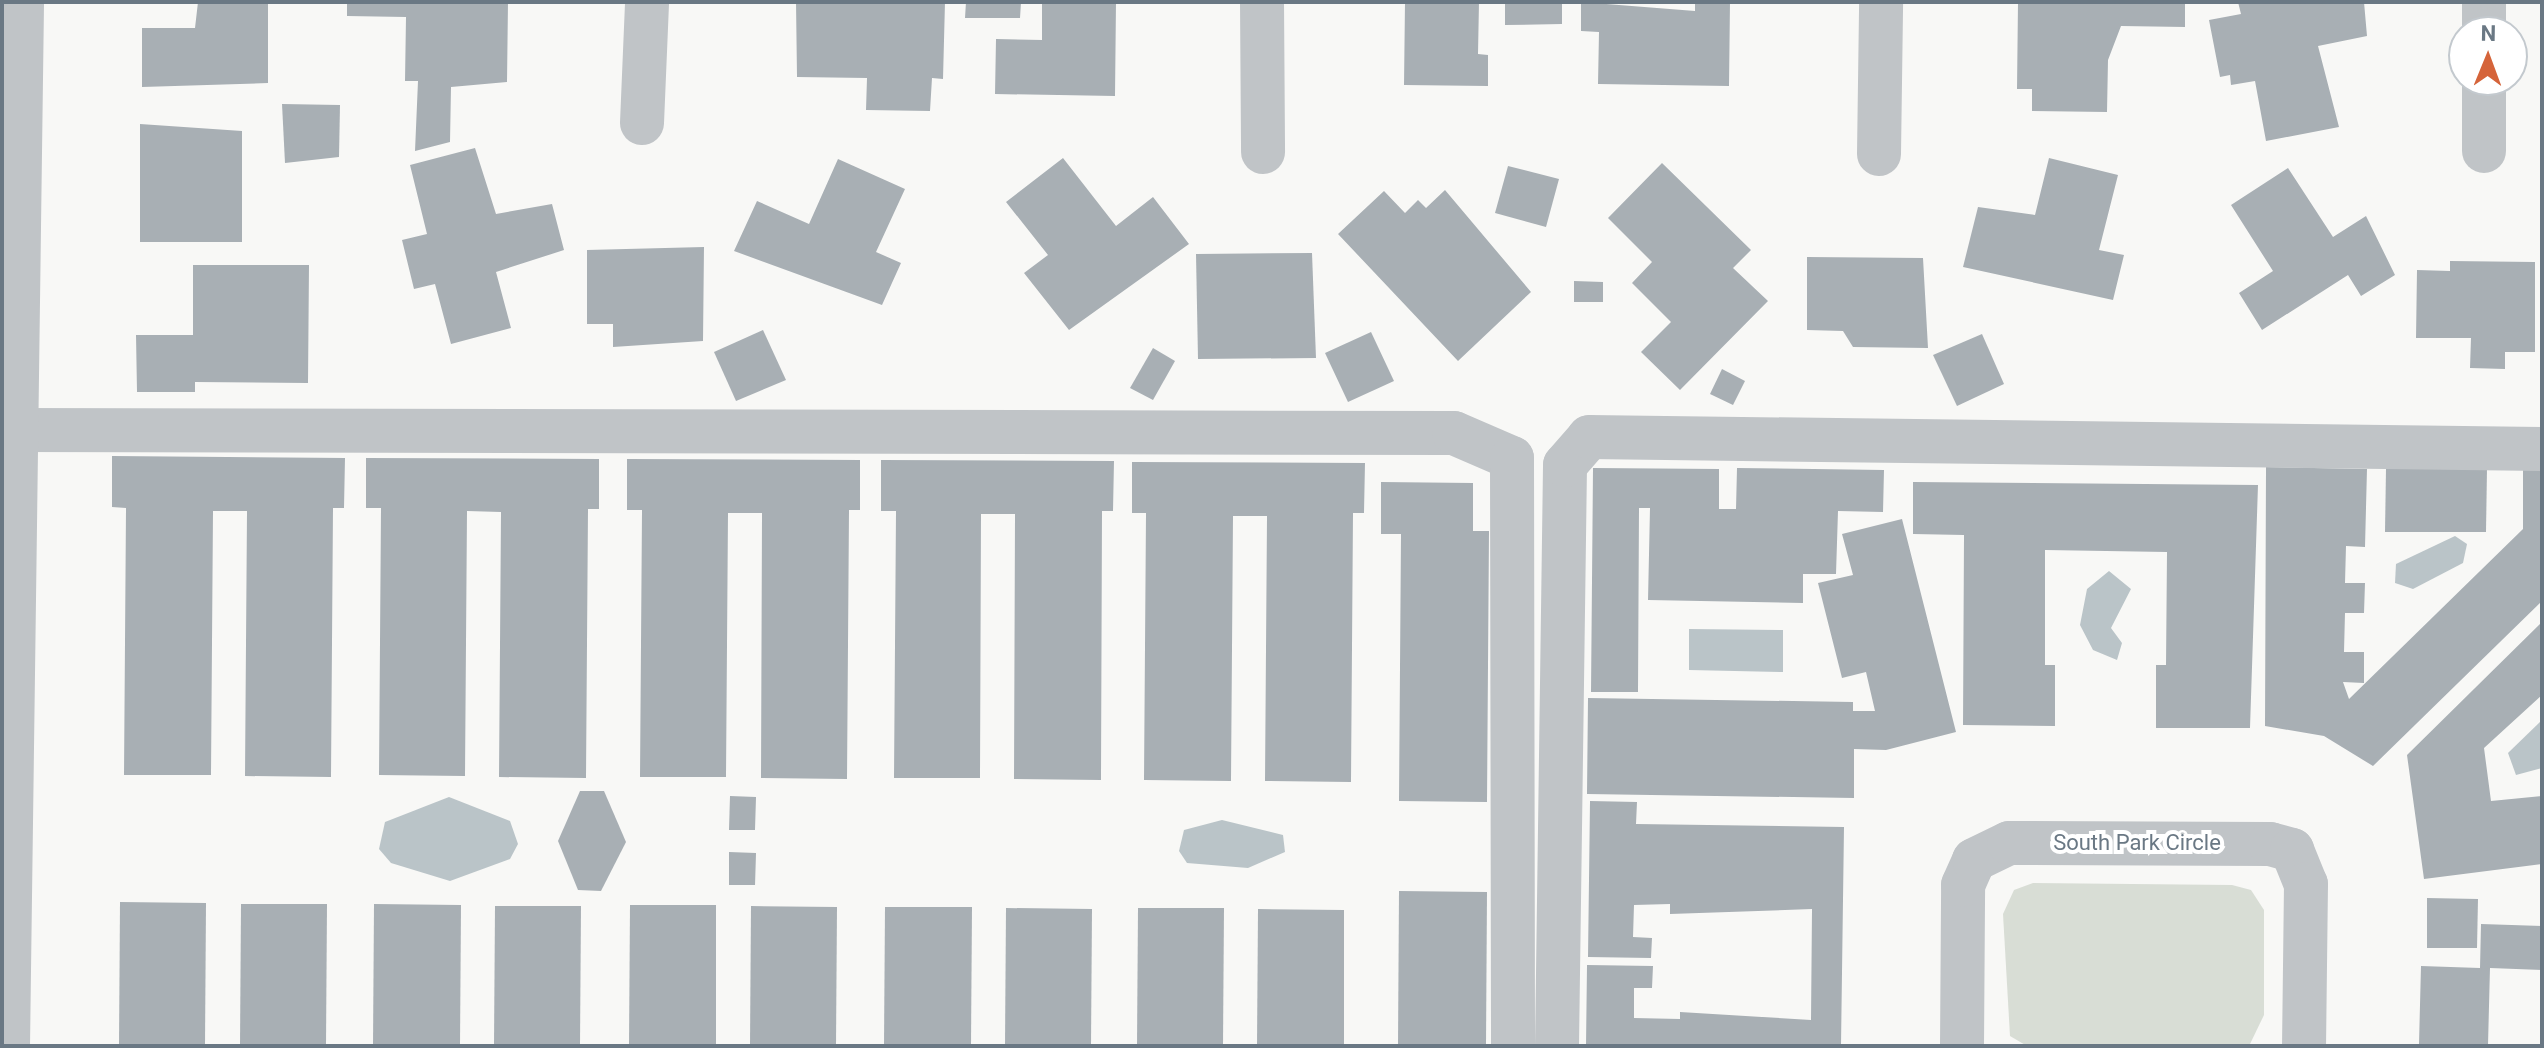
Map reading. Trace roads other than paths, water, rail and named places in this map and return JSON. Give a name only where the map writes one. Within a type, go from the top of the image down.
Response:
[{"type":"street","points":[[8,1046],[22,2]]},
{"type":"street","points":[[642,123],[647,2]]},
{"type":"street","points":[[1262,2],[1263,152]]},
{"type":"street","points":[[1879,154],[1881,2]]},
{"type":"street","points":[[2484,96],[2484,151]]},
{"type":"street","points":[[16,430],[1454,433],[1512,458],[1513,1046]]},
{"type":"street","points":[[1557,1046],[1565,465],[1589,437],[2542,449]]},
{"type":"street","name":"South Park Circle","points":[[1962,1046],[1967,870],[1996,846],[2040,843],[2292,850],[2306,884],[2304,1046]]}]
